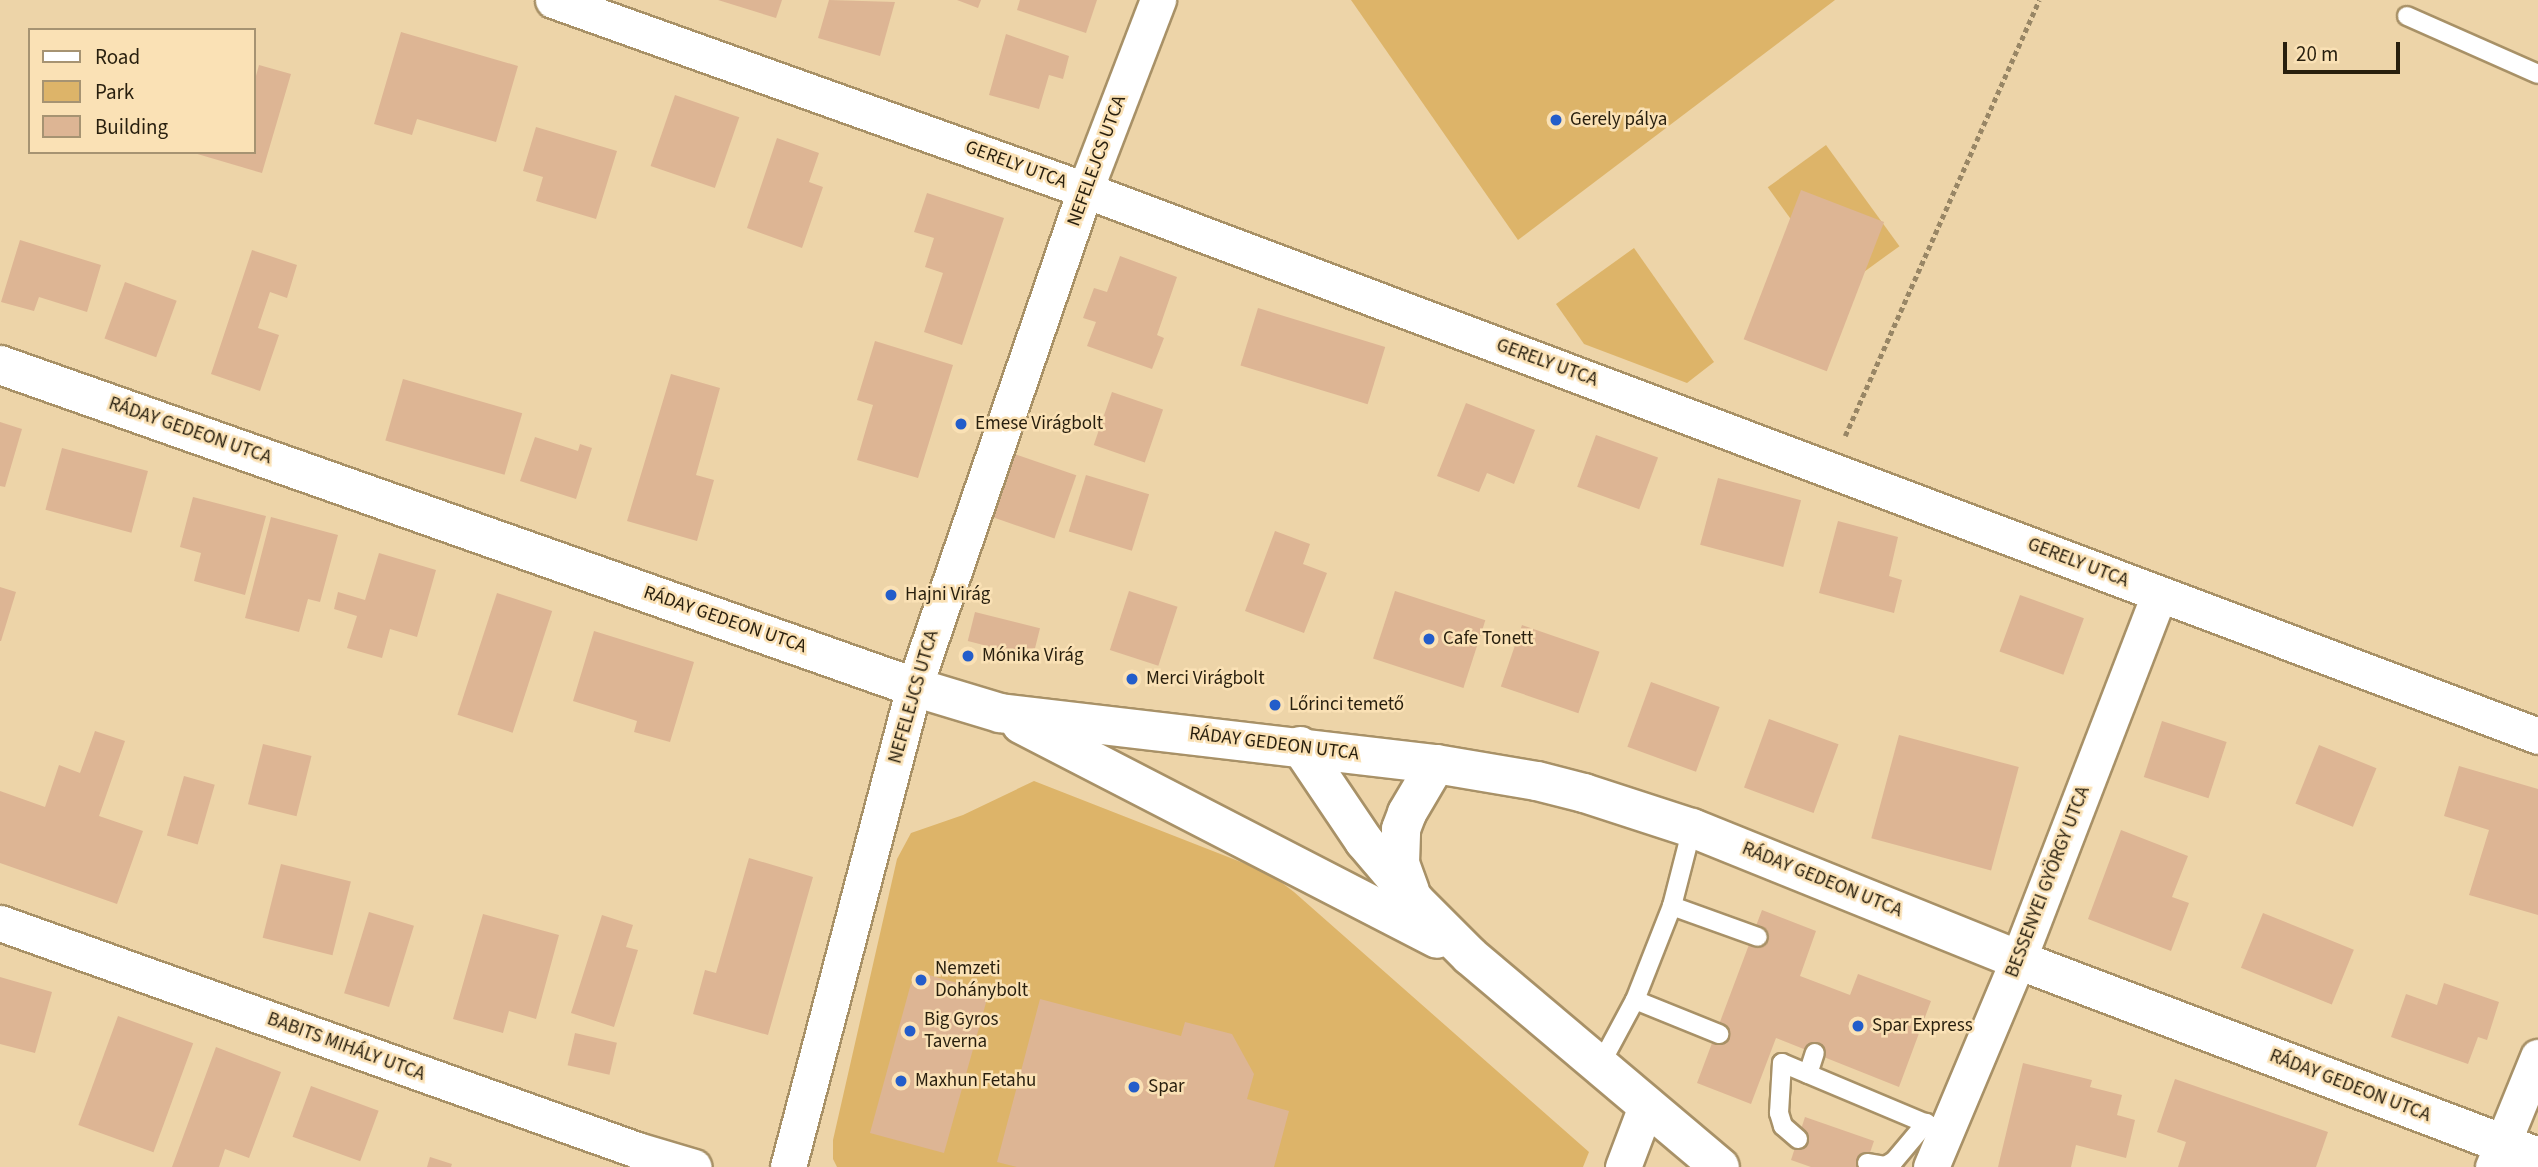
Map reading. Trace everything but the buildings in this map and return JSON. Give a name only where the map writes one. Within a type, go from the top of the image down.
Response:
[{"type":"main road","name":"RÁDAY GEDEON UTCA","points":[[0,365],[914,687],[1000,713],[1436,764],[1537,781],[1692,828],[2498,1156],[2538,1157]]},
{"type":"main road","points":[[1000,713],[1470,956]]},
{"type":"main road","points":[[1300,746],[1364,841],[1416,902],[1470,956],[1599,1068],[1720,1167]]},
{"type":"main road","points":[[1416,902],[1402,874],[1399,844],[1407,813],[1436,764]]},
{"type":"street","name":"GERELY UTCA","points":[[553,0],[1085,190],[2538,736]]},
{"type":"street","name":"NEFELEJCS UTCA","points":[[788,1167],[914,687],[1085,190],[1158,0]]},
{"type":"street","name":"BESSENYEI GYÖRGY UTCA","points":[[1931,1167],[1936,1127],[2018,960],[2159,594]]},
{"type":"street","name":"BABITS MIHÁLY UTCA","points":[[0,923],[637,1150],[694,1167]]},
{"type":"street","points":[[2498,1156],[2538,1057]]},
{"type":"street","points":[[1623,1167],[1646,1106]]},
{"type":"lane","points":[[2407,16],[2538,74]]},
{"type":"lane","points":[[1599,1068],[1635,1000],[1672,906],[1692,828]]},
{"type":"lane","points":[[1672,906],[1758,937]]},
{"type":"lane","points":[[1635,1000],[1719,1034]]},
{"type":"lane","points":[[1808,1074],[1815,1054]]},
{"type":"lane","points":[[1798,1139],[1783,1126],[1779,1113],[1782,1063],[1936,1127],[1885,1166],[1867,1163]]},
{"type":"path","points":[[1830,469],[2039,0]]},
{"type":"green space","name":"Gerely pálya","points":[[1351,0],[1835,0],[1518,240]]},
{"type":"green space","points":[[1826,145],[1899,246],[1841,288],[1768,187]]},
{"type":"green space","points":[[1634,248],[1714,362],[1687,383],[1584,344],[1556,304]]},
{"type":"green space","points":[[1034,781],[1269,873],[1294,892],[1589,1152],[1583,1167],[837,1167],[833,1159],[833,1140],[897,859],[911,833],[963,815]]},
{"type":"place","name":"Gerely pálya","points":[[1556,120]]},
{"type":"place","name":"Emese Virágbolt","points":[[961,424]]},
{"type":"place","name":"Hajni Virág","points":[[891,595]]},
{"type":"place","name":"Cafe Tonett","points":[[1429,639]]},
{"type":"place","name":"Mónika Virág","points":[[968,656]]},
{"type":"place","name":"Merci Virágbolt","points":[[1132,679]]},
{"type":"place","name":"Lőrinci temető","points":[[1275,705]]},
{"type":"place","name":"Nemzeti Dohánybolt","points":[[921,980]]},
{"type":"place","name":"Spar Express","points":[[1858,1026]]},
{"type":"place","name":"Big Gyros Taverna","points":[[910,1031]]},
{"type":"place","name":"Maxhun Fetahu","points":[[901,1081]]},
{"type":"place","name":"Spar","points":[[1134,1087]]}]
